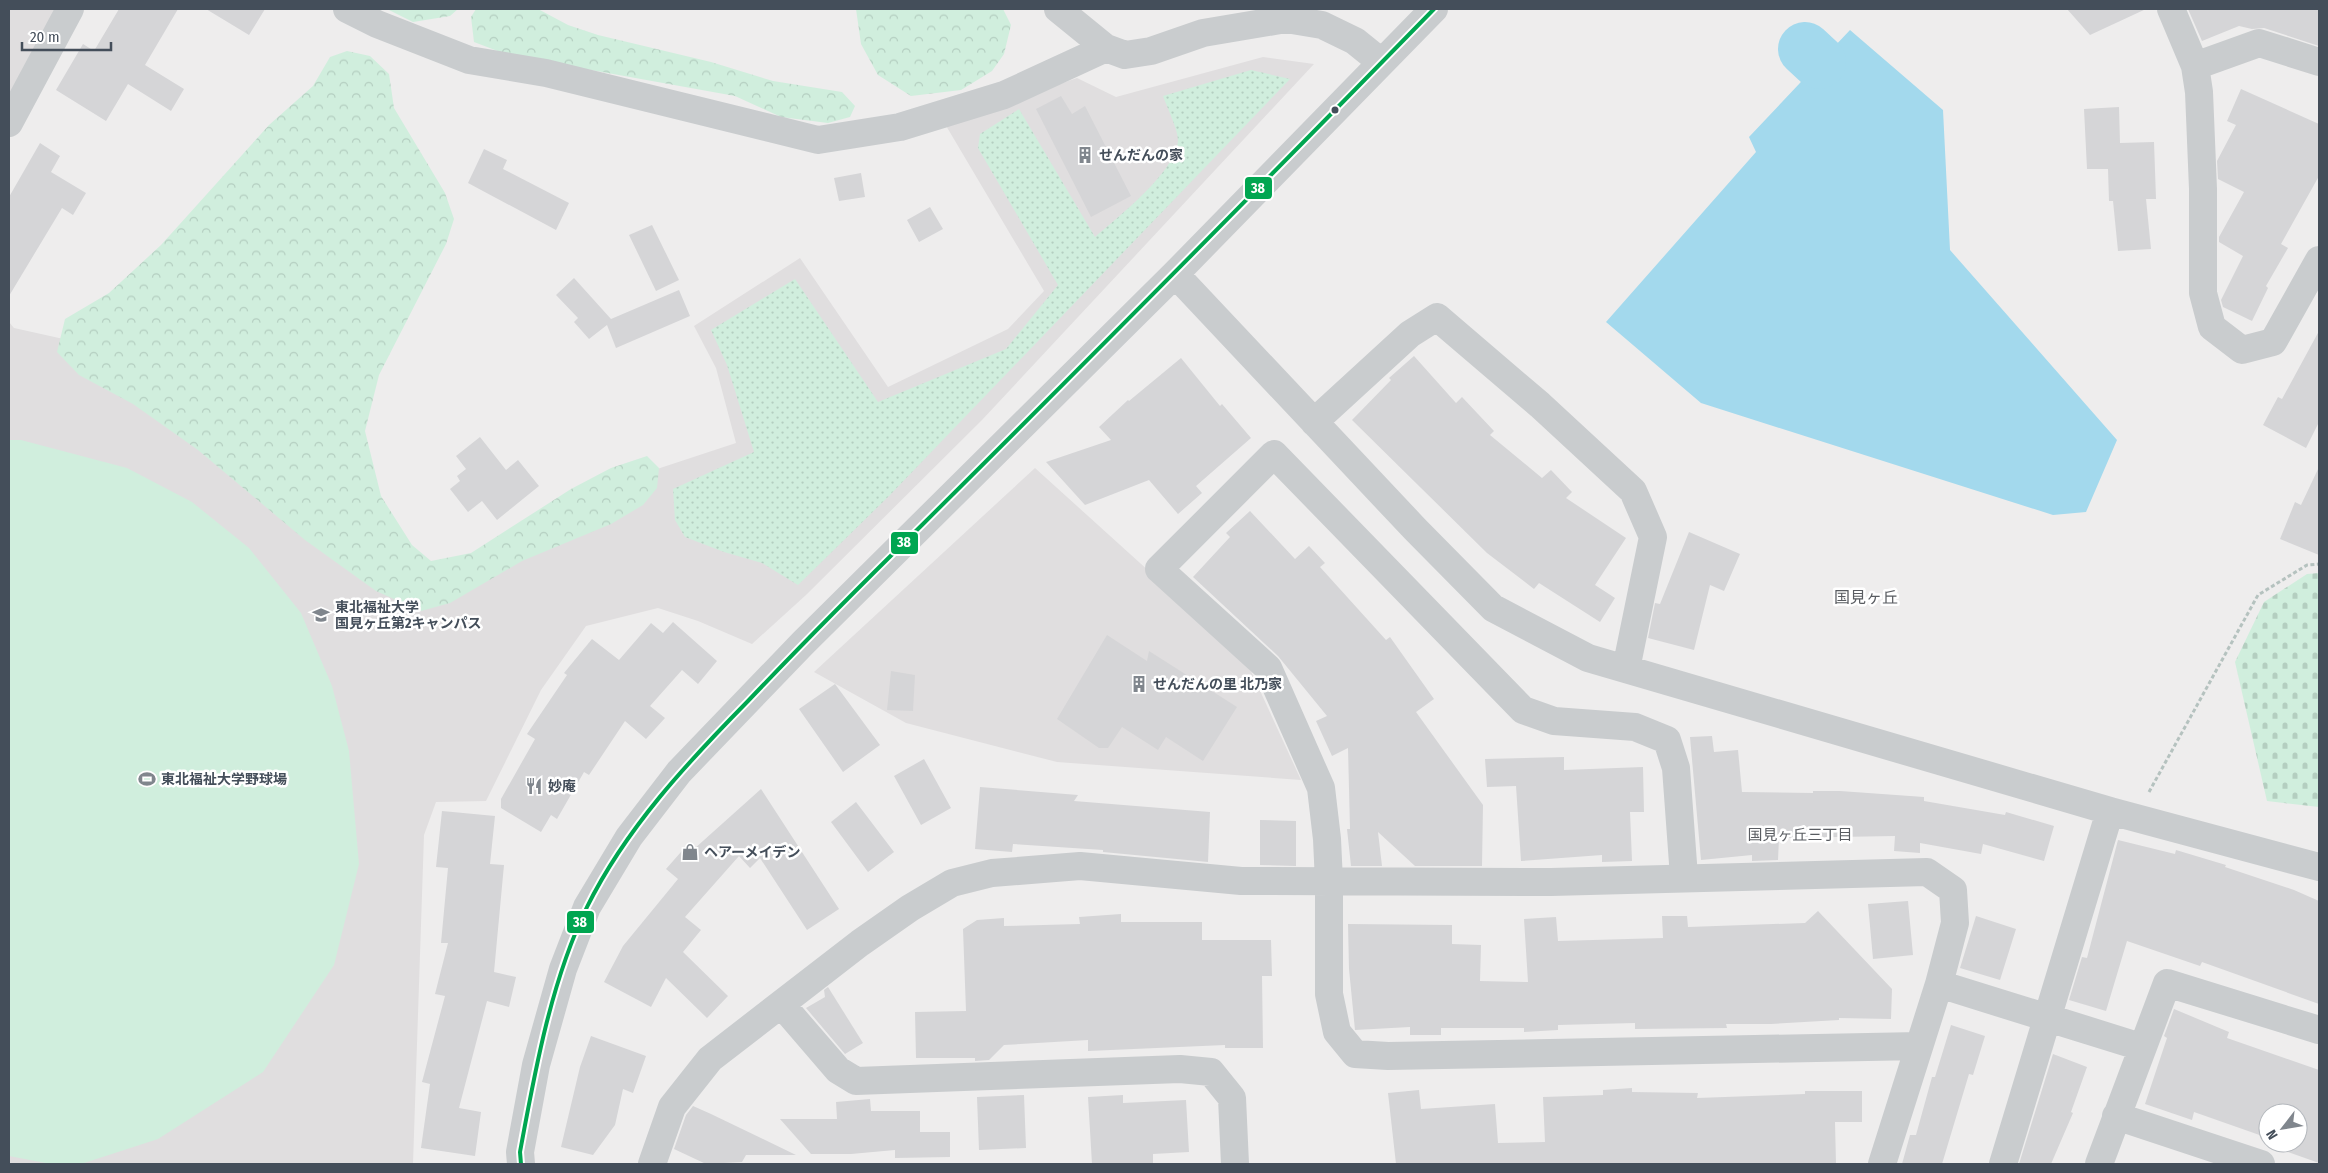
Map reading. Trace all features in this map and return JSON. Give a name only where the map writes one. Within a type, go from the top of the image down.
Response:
[{"type":"street","points":[[9,123],[70,9]]},
{"type":"street","points":[[347,9],[377,24],[469,60],[546,73],[818,140],[900,127],[1004,95],[1106,48]]},
{"type":"street","points":[[1058,9],[1106,48],[1125,55],[1151,51],[1203,33],[1286,19],[1322,25],[1355,41],[1381,62]]},
{"type":"street","points":[[521,1164],[520,1152],[536,1065],[563,969],[587,907],[629,837],[679,772],[803,643],[1174,274],[1434,9]]},
{"type":"street","points":[[2171,9],[2195,66],[2199,92],[2203,179],[2204,294],[2212,327],[2242,350],[2273,342],[2319,260]]},
{"type":"street","points":[[2195,66],[2259,43],[2319,62]]},
{"type":"street","points":[[1174,274],[1493,608],[1588,658],[2122,814],[2319,867]]},
{"type":"street","points":[[1314,422],[1410,334],[1437,317],[1540,405],[1633,490],[1653,537],[1626,669]]},
{"type":"street","points":[[1684,878],[1676,768],[1667,740],[1635,727],[1554,721],[1523,710],[1274,454],[1159,569],[1268,668],[1321,788],[1328,839],[1328,994],[1337,1032],[1355,1054],[1397,1056],[1919,1046]]},
{"type":"street","points":[[2003,1164],[2048,1018],[2122,814]]},
{"type":"street","points":[[652,1164],[672,1107],[710,1059],[860,943],[910,908],[952,883],[992,873],[1080,866],[1241,881],[1329,882],[1551,882],[1927,872],[1953,890],[1955,923],[1939,984],[1882,1164]]},
{"type":"street","points":[[2099,1164],[2141,1047],[2167,982],[2319,1030]]},
{"type":"street","points":[[1939,984],[2141,1047]]},
{"type":"street","points":[[782,1005],[838,1070],[856,1081],[1180,1069],[1211,1072],[1232,1098],[1235,1164]]},
{"type":"street","points":[[2116,1116],[2261,1164]]},
{"type":"path","points":[[2122,814],[2258,595],[2307,565],[2319,564]]},
{"type":"shaded area","points":[[9,9],[57,9],[9,100]]},
{"type":"shaded area","name":"東北福祉大学 国見ヶ丘第2キャンパス","points":[[1263,57],[1314,64],[982,420],[806,595],[752,644],[698,621],[658,608],[586,626],[541,690],[486,801],[436,802],[424,835],[413,1164],[9,1164],[9,322],[14,328],[113,350],[446,595],[557,502],[736,443],[716,368],[694,326],[800,258],[888,387],[1008,329],[1044,291],[945,124],[1077,78],[1116,97]]},
{"type":"shaded area","points":[[1035,468],[1245,658],[1301,780],[1057,762],[906,723],[814,672]]},
{"type":"green space","points":[[387,9],[458,9],[450,16],[413,22]]},
{"type":"green space","points":[[476,9],[538,9],[568,25],[598,35],[711,62],[773,81],[842,92],[855,106],[850,117],[828,123],[781,117],[735,96],[508,55],[474,42],[471,17]]},
{"type":"green space","points":[[856,9],[1003,9],[1011,25],[1004,54],[992,71],[961,90],[911,96],[878,75],[861,44]]},
{"type":"green space","points":[[347,51],[370,56],[389,74],[394,108],[445,193],[454,219],[446,244],[379,375],[365,431],[381,496],[412,545],[431,561],[471,553],[571,489],[611,468],[647,456],[659,468],[657,488],[643,505],[611,524],[522,561],[450,603],[421,611],[376,591],[305,540],[198,450],[133,404],[79,375],[57,352],[65,319],[109,293],[161,245],[269,125],[313,86],[330,57]]},
{"type":"green space","points":[[1251,70],[1290,79],[889,496],[798,585],[762,563],[724,552],[685,537],[675,520],[673,489],[754,452],[727,365],[711,330],[795,279],[878,402],[1006,349],[1058,285],[978,148],[980,134],[1019,109],[1095,237],[1144,193],[1168,166],[1175,152],[1178,136],[1163,96]]},
{"type":"green space","name":"東北福祉大学野球場","points":[[9,440],[21,440],[127,468],[192,502],[249,548],[301,613],[332,686],[349,751],[359,864],[334,965],[263,1072],[158,1139],[81,1164],[51,1164],[9,1156]]},
{"type":"green space","points":[[2319,573],[2319,807],[2267,801],[2235,662],[2264,602],[2307,574]]},
{"type":"water","points":[[1850,30],[1943,110],[1950,250],[2117,440],[2086,512],[2053,515],[1701,403],[1606,322],[1756,152],[1749,137]]},
{"type":"building","points":[[119,9],[178,9],[145,65],[184,89],[171,111],[128,84],[106,121],[56,90],[83,44],[94,51]]},
{"type":"building","points":[[206,9],[265,9],[249,35]]},
{"type":"building","points":[[2067,9],[2146,9],[2090,35]]},
{"type":"building","points":[[2188,9],[2319,9],[2319,46],[2264,28],[2252,29],[2239,26],[2202,41]]},
{"type":"building","points":[[2241,89],[2319,124],[2319,176],[2281,244],[2288,248],[2266,286],[2268,288],[2252,321],[2223,307],[2221,300],[2243,256],[2219,242],[2219,237],[2244,192],[2218,179],[2217,161],[2236,125],[2227,121]]},
{"type":"building","name":"せんだんの家","points":[[1061,96],[1072,114],[1085,106],[1131,196],[1091,217],[1036,109]]},
{"type":"building","points":[[2119,107],[2120,143],[2154,142],[2156,199],[2146,199],[2151,249],[2118,251],[2113,201],[2109,201],[2108,169],[2087,169],[2084,109]]},
{"type":"building","points":[[40,143],[60,156],[51,172],[86,193],[73,215],[62,208],[9,296],[9,197]]},
{"type":"building","points":[[484,149],[507,160],[503,169],[569,203],[556,230],[468,183]]},
{"type":"building","points":[[861,173],[865,197],[839,201],[834,178]]},
{"type":"building","points":[[930,207],[943,229],[919,242],[907,220]]},
{"type":"building","points":[[652,225],[679,280],[656,291],[629,235]]},
{"type":"building","points":[[574,278],[611,319],[679,290],[690,316],[616,348],[607,325],[589,339],[574,322],[578,318],[556,295]]},
{"type":"building","points":[[2319,331],[2319,422],[2306,448],[2263,425],[2278,397],[2282,399]]},
{"type":"building","points":[[1414,356],[1456,403],[1462,397],[1494,431],[1490,435],[1542,478],[1551,470],[1572,492],[1566,498],[1626,538],[1595,585],[1615,598],[1600,622],[1539,583],[1534,589],[1487,553],[1352,420],[1391,380],[1389,378]]},
{"type":"building","points":[[1181,358],[1220,406],[1222,404],[1251,438],[1196,486],[1202,493],[1178,514],[1149,480],[1085,505],[1046,462],[1111,440],[1099,427],[1128,400]]},
{"type":"building","points":[[480,437],[506,470],[518,460],[539,486],[497,520],[482,501],[468,512],[450,489],[460,481],[457,476],[466,469],[456,456]]},
{"type":"building","points":[[2319,467],[2319,555],[2280,539],[2295,502],[2301,505]]},
{"type":"building","points":[[1250,511],[1295,559],[1309,546],[1325,563],[1320,567],[1386,640],[1390,637],[1434,699],[1416,712],[1483,805],[1482,866],[1415,866],[1378,832],[1382,866],[1351,866],[1347,829],[1350,829],[1348,748],[1332,756],[1316,721],[1327,716],[1278,656],[1193,577],[1230,537],[1226,533]]},
{"type":"building","points":[[1689,532],[1740,554],[1724,591],[1710,585],[1694,650],[1648,638],[1655,603],[1660,604]]},
{"type":"building","points":[[673,622],[717,661],[698,684],[682,670],[650,706],[665,718],[646,739],[625,721],[589,775],[584,772],[557,819],[551,815],[541,832],[501,808],[501,799],[535,739],[527,734],[567,675],[564,673],[592,639],[619,660],[651,623],[663,633]]},
{"type":"building","name":"せんだんの里 北乃家","points":[[1107,635],[1147,661],[1149,651],[1237,707],[1203,761],[1166,737],[1158,750],[1122,727],[1108,748],[1099,748],[1057,719]]},
{"type":"building","points":[[891,671],[915,675],[913,711],[887,710]]},
{"type":"building","points":[[835,684],[880,745],[843,772],[799,709]]},
{"type":"building","points":[[1712,736],[1714,752],[1738,750],[1742,792],[1813,793],[1813,791],[1840,791],[1924,797],[1924,801],[2005,815],[2006,812],[2054,826],[2044,861],[1983,844],[1981,854],[1920,843],[1920,853],[1894,851],[1895,836],[1779,838],[1778,860],[1752,861],[1752,855],[1701,860],[1690,737]]},
{"type":"building","points":[[1564,757],[1564,770],[1643,767],[1644,812],[1630,812],[1632,861],[1602,862],[1602,855],[1521,861],[1516,786],[1487,787],[1485,759]]},
{"type":"building","points":[[924,759],[951,808],[921,825],[894,776]]},
{"type":"building","points":[[980,787],[1078,795],[1074,801],[1210,812],[1208,862],[1103,852],[1103,850],[1013,844],[1012,852],[975,849]]},
{"type":"building","points":[[761,789],[839,909],[807,930],[760,858],[750,868],[739,856],[685,917],[701,930],[683,952],[728,996],[707,1018],[666,978],[651,1007],[604,982],[623,946],[678,879],[666,869],[688,844],[694,849]]},
{"type":"building","points":[[856,802],[894,852],[868,872],[831,822]]},
{"type":"building","points":[[442,811],[495,816],[490,864],[504,865],[494,972],[516,977],[509,1007],[487,1001],[459,1108],[481,1112],[475,1156],[421,1148],[430,1084],[422,1082],[445,996],[435,994],[448,943],[441,943],[448,868],[436,867]]},
{"type":"building","points":[[1260,820],[1296,821],[1296,866],[1260,865]]},
{"type":"building","points":[[2118,840],[2175,854],[2176,850],[2226,865],[2225,867],[2294,890],[2319,901],[2319,1004],[2202,962],[2200,966],[2127,941],[2106,1011],[2069,1000],[2082,957],[2087,958]]},
{"type":"building","points":[[1908,901],[1913,955],[1873,959],[1868,904]]},
{"type":"building","points":[[1818,911],[1892,989],[1891,1019],[1839,1018],[1839,1020],[1771,1024],[1726,1024],[1727,1028],[1635,1029],[1635,1023],[1558,1025],[1558,1030],[1524,1032],[1524,1028],[1441,1028],[1441,1035],[1410,1035],[1410,1027],[1355,1030],[1349,969],[1348,924],[1452,925],[1452,944],[1481,945],[1480,981],[1528,982],[1524,919],[1556,917],[1558,941],[1663,938],[1662,916],[1687,916],[1688,927],[1805,923]]},
{"type":"building","points":[[1121,914],[1121,922],[1202,922],[1202,940],[1271,940],[1272,976],[1262,976],[1263,1048],[1225,1048],[1225,1045],[1088,1051],[1088,1040],[1004,1045],[989,1060],[975,1061],[975,1058],[916,1058],[915,1012],[966,1011],[963,929],[977,920],[1004,918],[1004,926],[1080,924],[1079,917]]},
{"type":"building","points":[[1976,916],[2016,929],[2000,980],[1960,968]]},
{"type":"building","points":[[828,987],[863,1043],[845,1054],[806,1008],[825,997],[824,990]]},
{"type":"building","points":[[2174,1009],[2229,1032],[2227,1038],[2319,1070],[2319,1163],[2291,1153],[2308,1153],[2308,1103],[2258,1103],[2258,1134],[2194,1112],[2192,1120],[2145,1104],[2167,1038],[2164,1036]]},
{"type":"building","points":[[1951,1025],[1985,1036],[1973,1075],[1969,1074],[1942,1164],[1902,1164],[1910,1135],[1916,1135],[1932,1077],[1935,1077]]},
{"type":"building","points":[[591,1036],[646,1056],[633,1093],[623,1089],[615,1125],[593,1155],[561,1147],[580,1067]]},
{"type":"building","points":[[2053,1054],[2087,1067],[2071,1112],[2073,1113],[2051,1164],[2019,1164]]},
{"type":"building","points":[[1632,1088],[1632,1092],[1698,1093],[1697,1098],[1805,1094],[1805,1091],[1862,1091],[1862,1122],[1835,1122],[1836,1164],[1396,1164],[1388,1093],[1419,1090],[1421,1109],[1495,1104],[1498,1143],[1545,1142],[1543,1097],[1603,1095],[1603,1090]]},
{"type":"building","points":[[1024,1095],[1026,1148],[979,1150],[977,1097]]},
{"type":"building","points":[[1123,1095],[1123,1103],[1186,1100],[1189,1152],[1153,1154],[1153,1164],[1092,1164],[1088,1097]]},
{"type":"building","points":[[870,1099],[871,1111],[920,1111],[920,1132],[950,1132],[950,1157],[895,1158],[895,1150],[851,1154],[811,1154],[780,1119],[837,1119],[836,1102]]},
{"type":"building","points":[[693,1106],[796,1155],[746,1155],[742,1162],[706,1164],[674,1149],[686,1115]]},
{"type":"waterway","points":[[1805,49],[1819,62]]},
{"type":"transit line","name":"38","points":[[521,1164],[520,1152],[538,1058],[563,965],[587,907],[620,850],[639,823],[703,748],[813,634],[1179,268],[1434,9]]},
{"type":"place","name":"せんだんの家","points":[[1085,155]]},
{"type":"place","name":"東北福祉大学 国見ヶ丘第2キャンパス","points":[[321,615]]},
{"type":"place","name":"せんだんの里 北乃家","points":[[1139,684]]},
{"type":"place","name":"東北福祉大学野球場","points":[[147,779]]},
{"type":"place","name":"妙庵","points":[[534,786]]},
{"type":"place","name":"ヘアーメイデン","points":[[690,852]]},
{"type":"district","name":"国見ヶ丘","points":[[1866,597]]},
{"type":"district","name":"国見ヶ丘三丁目","points":[[1800,835]]}]
